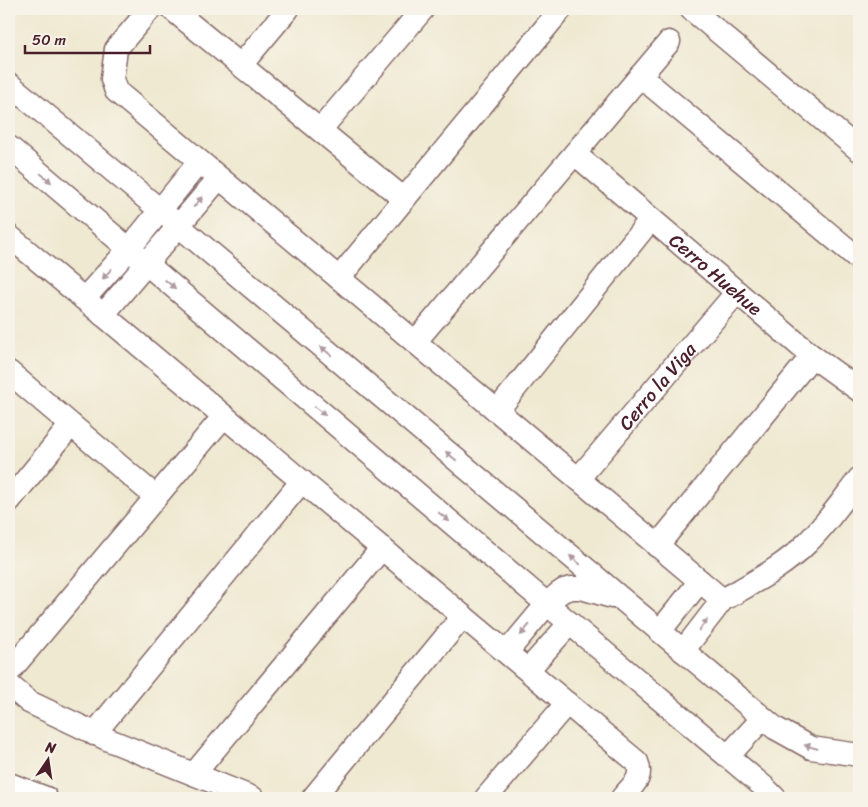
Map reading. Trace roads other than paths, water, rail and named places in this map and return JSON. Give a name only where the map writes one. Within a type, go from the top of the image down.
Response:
[{"type":"street","points":[[150,9],[116,49],[112,79],[116,91],[719,597],[728,597],[762,578],[795,554],[808,542],[859,479]]},
{"type":"street","points":[[172,9],[404,199]]},
{"type":"street","points":[[241,65],[288,9]]},
{"type":"street","points":[[320,130],[423,9]]},
{"type":"street","points":[[339,278],[561,9]]},
{"type":"street","points":[[691,9],[859,150]]},
{"type":"street","points":[[415,342],[669,42]]},
{"type":"street","points":[[640,76],[859,259]]},
{"type":"street","points":[[9,84],[774,728],[810,748],[859,755]]},
{"type":"street","points":[[9,147],[728,756],[775,798]]},
{"type":"street","name":"Cerro Huehue","points":[[575,154],[812,356],[859,390]]},
{"type":"street","points":[[84,299],[129,249],[199,162]]},
{"type":"street","points":[[103,315],[219,178]]},
{"type":"street","points":[[497,411],[651,219]]},
{"type":"street","points":[[9,236],[637,762],[640,768],[640,776],[622,798]]},
{"type":"street","name":"Cerro la Viga","points":[[578,479],[737,292]]},
{"type":"street","points":[[658,546],[812,356]]},
{"type":"street","points":[[9,372],[156,496]]},
{"type":"street","points":[[9,672],[224,416]]},
{"type":"street","points":[[9,501],[71,425]]},
{"type":"street","points":[[94,734],[302,481]]},
{"type":"street","points":[[194,774],[382,548]]},
{"type":"street","points":[[660,631],[700,580]]},
{"type":"street","points":[[507,652],[547,604],[564,590],[581,588],[592,590],[624,602]]},
{"type":"street","points":[[684,651],[723,598]]},
{"type":"street","points":[[313,798],[463,616]]},
{"type":"street","points":[[528,670],[570,623]]},
{"type":"street","points":[[9,685],[29,702],[94,734],[253,798]]},
{"type":"street","points":[[486,798],[567,703]]},
{"type":"street","points":[[728,756],[762,718]]},
{"type":"street","points":[[9,784],[46,798]]}]
